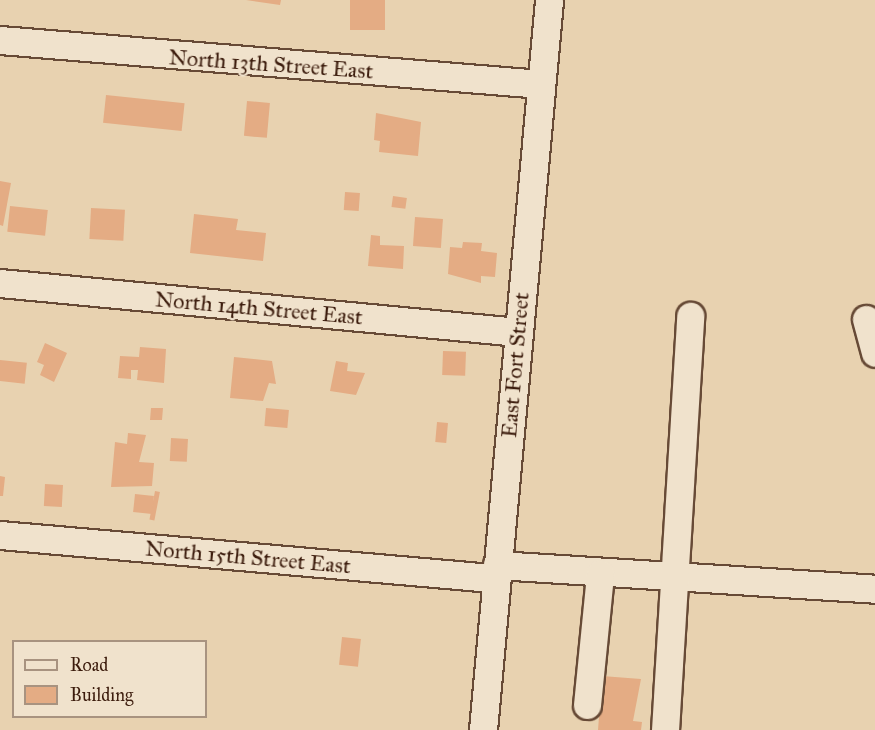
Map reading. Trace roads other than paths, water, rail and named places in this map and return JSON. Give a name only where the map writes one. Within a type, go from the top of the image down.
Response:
[{"type":"street","name":"East Fort Street","points":[[483,730],[549,0]]},
{"type":"street","name":"North 13th Street East","points":[[0,40],[541,84]]},
{"type":"street","name":"North 14th Street East","points":[[0,283],[518,332]]},
{"type":"street","points":[[665,730],[690,316]]},
{"type":"street","points":[[866,318],[875,353]]},
{"type":"street","name":"North 15th Street East","points":[[0,535],[496,572],[600,574],[875,590]]},
{"type":"street","points":[[587,705],[600,574]]}]
